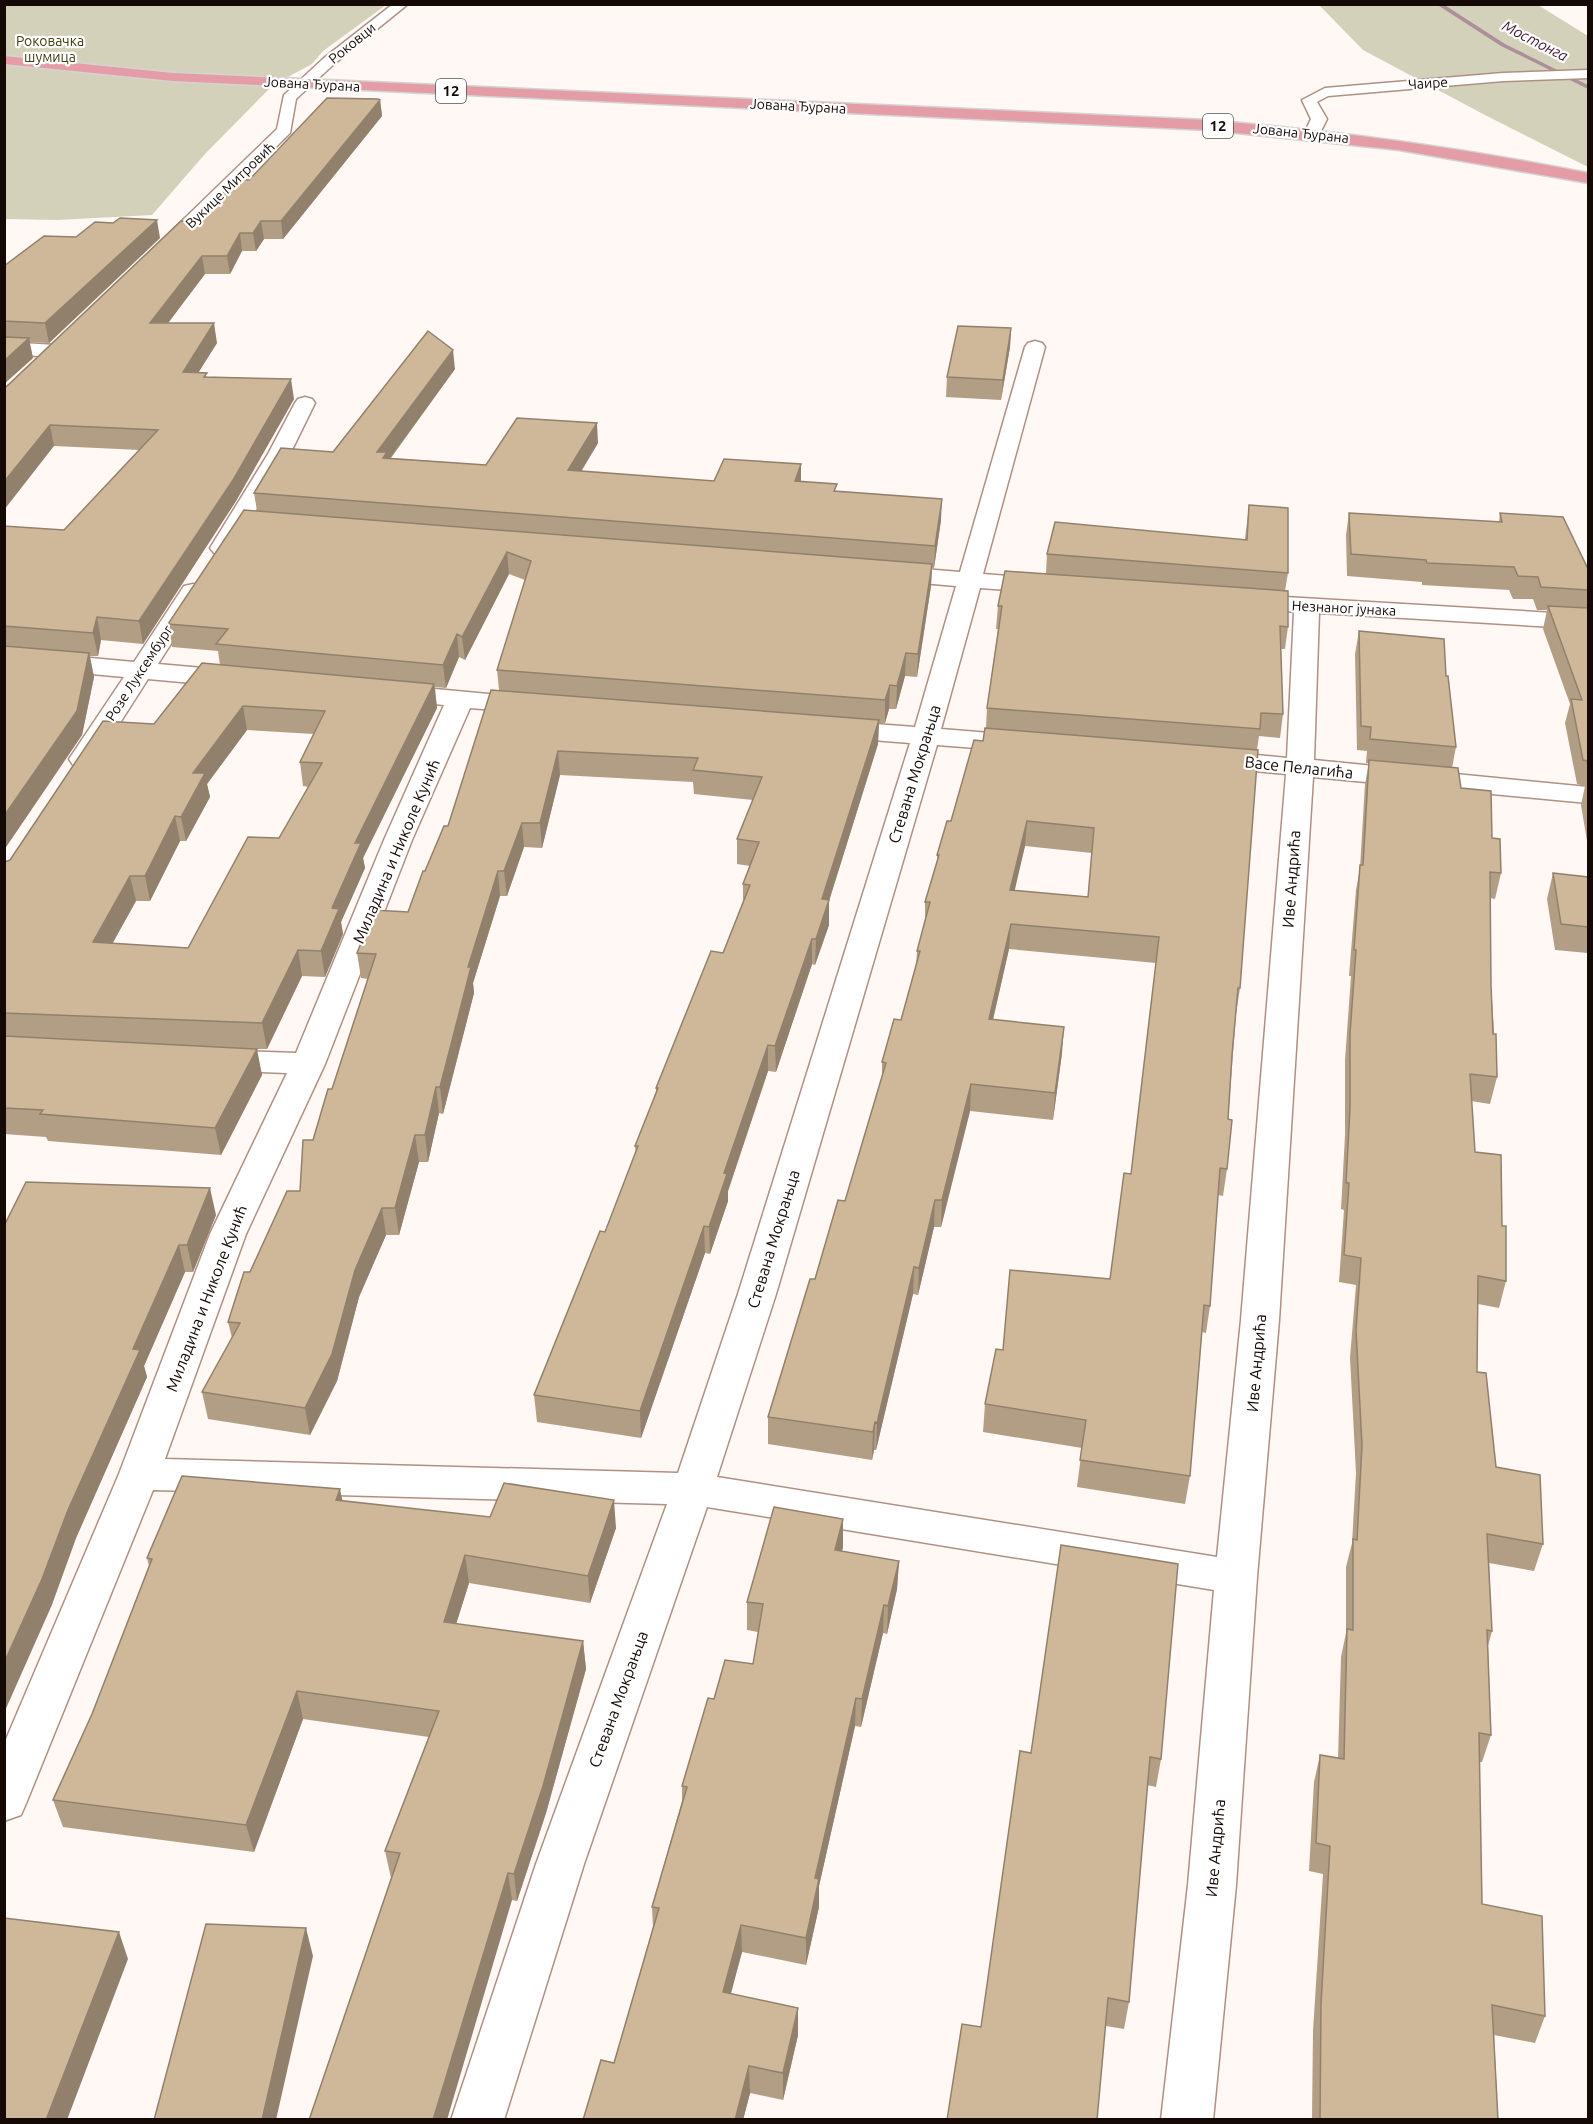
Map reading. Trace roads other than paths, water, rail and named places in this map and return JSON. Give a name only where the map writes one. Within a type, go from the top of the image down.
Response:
[{"type":"main road","name":"Јована Ђурана","points":[[4,60],[162,76],[304,84],[1134,120],[1312,134],[1448,152],[1588,178]]},
{"type":"street","name":"Роковци","points":[[304,84],[346,47],[402,4]]},
{"type":"street","name":"Чаире","points":[[1312,134],[1319,119],[1309,100],[1325,92],[1512,77],[1588,74]]},
{"type":"street","name":"Вукице Митровић","points":[[148,263],[285,130],[290,98],[304,84]]},
{"type":"street","points":[[39,367],[73,335]]},
{"type":"street","name":"Стевана Мокрањца","points":[[477,2120],[560,1864],[693,1489],[757,1294],[926,736],[1035,347]]},
{"type":"street","points":[[4,348],[56,351]]},
{"type":"street","name":"Розе Луксембург","points":[[70,779],[141,670],[251,523],[279,454],[305,403]]},
{"type":"street","points":[[865,572],[1075,588]]},
{"type":"street","name":"Незнаног јунака","points":[[1261,602],[1588,622]]},
{"type":"street","name":"Иве Андрића","points":[[1187,2120],[1212,1885],[1236,1578],[1260,1320],[1300,767],[1307,606]]},
{"type":"street","points":[[4,658],[260,681]]},
{"type":"street","points":[[366,691],[556,707]]},
{"type":"street","name":"Миладина и Николе Кунић","points":[[4,1801],[139,1474],[228,1234],[308,1064],[398,840],[460,700]]},
{"type":"street","points":[[806,727],[1055,746]]},
{"type":"street","name":"Васе Пелагића","points":[[1185,757],[1588,795]]},
{"type":"street","points":[[180,1058],[308,1064]]},
{"type":"street","points":[[139,1474],[693,1489],[1236,1578]]},
{"type":"waterway","name":"Мостонга","points":[[1438,4],[1503,45],[1588,87]]},
{"type":"park label","name":"Роковачка шумица","points":[[50,50]]}]
